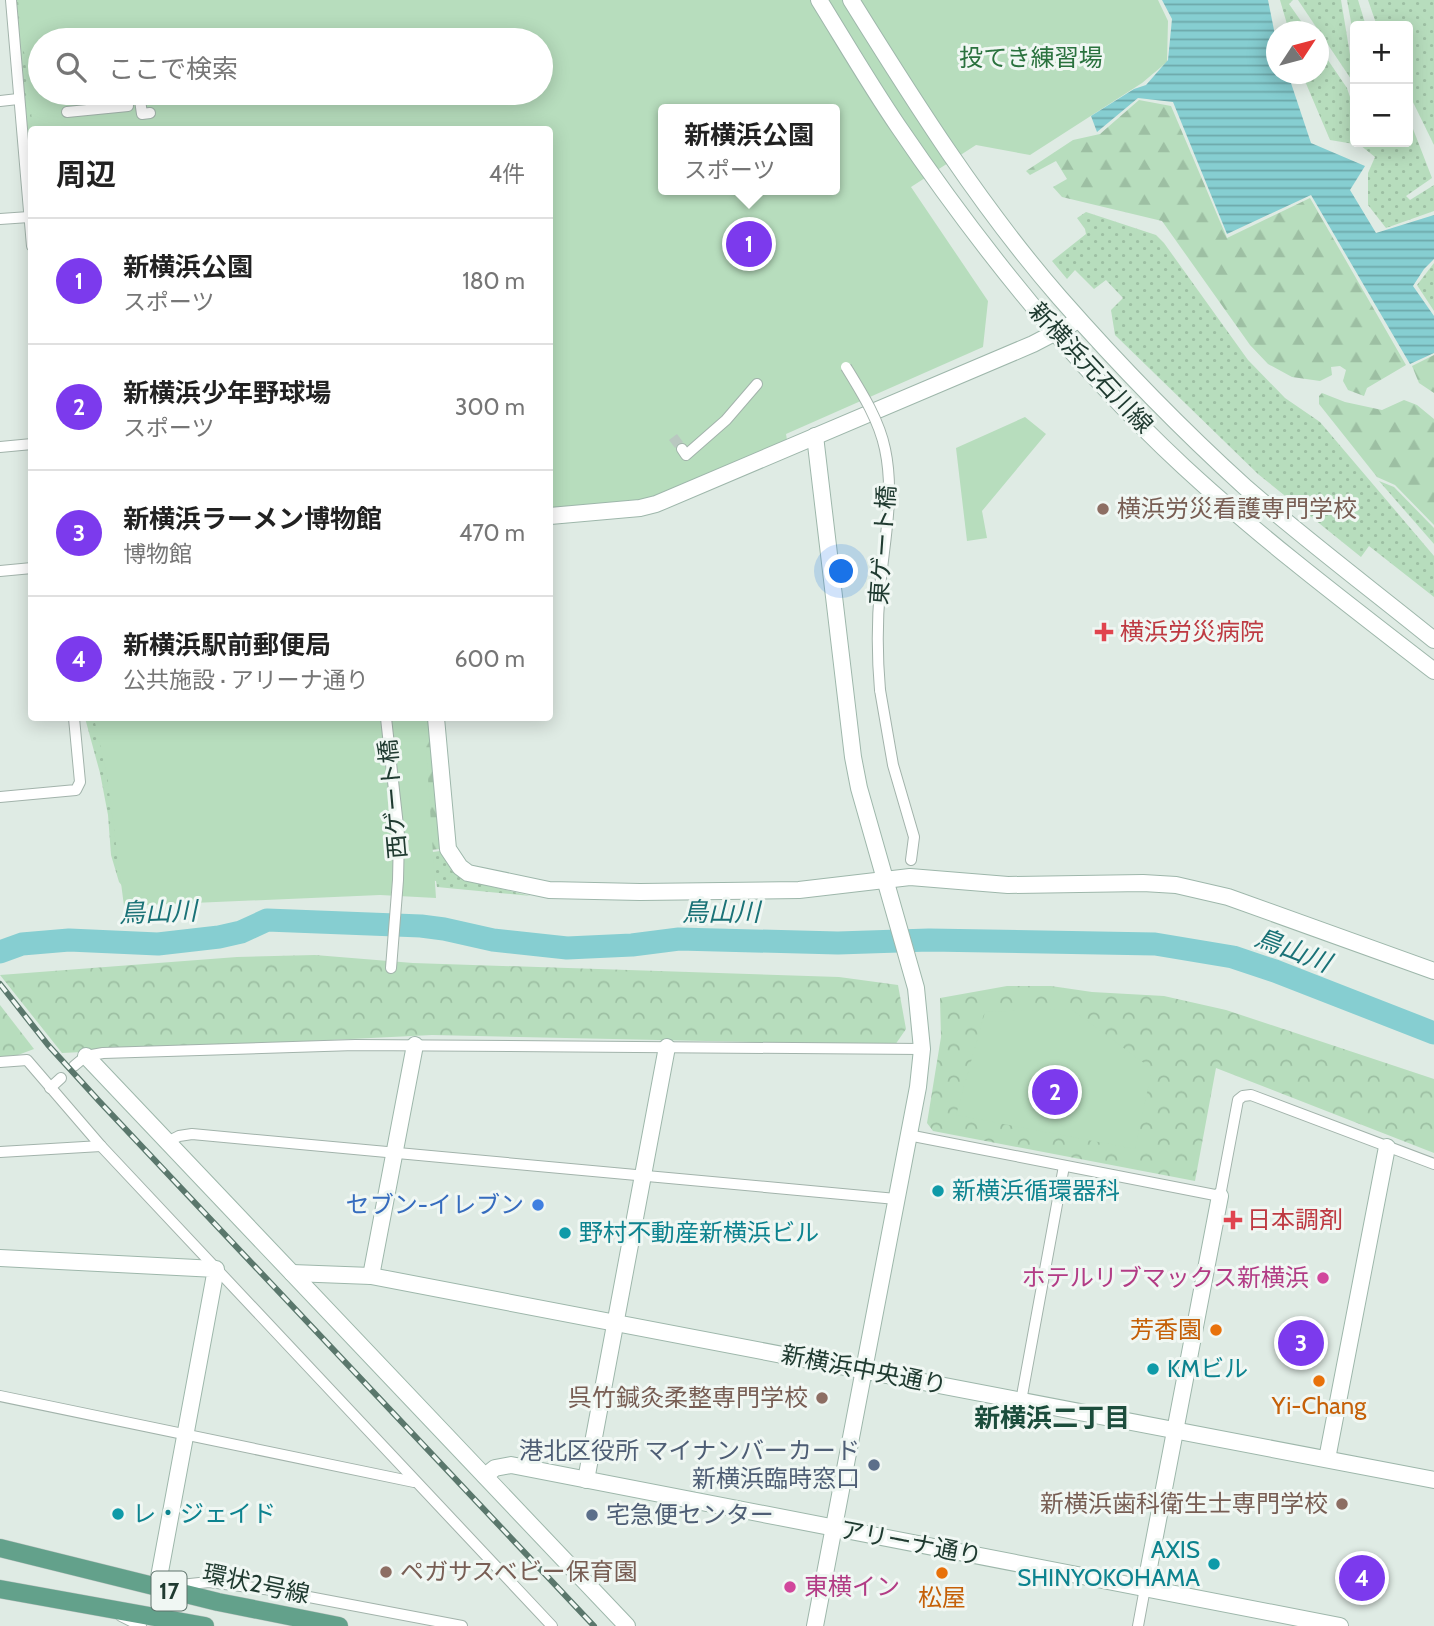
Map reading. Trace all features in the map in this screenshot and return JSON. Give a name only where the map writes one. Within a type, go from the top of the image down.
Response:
[{"type":"main road","name":"環状2号線","points":[[0,1548],[157,1588],[339,1626]]},
{"type":"main road","name":"17","points":[[0,1589],[205,1626]]},
{"type":"street","points":[[10,0],[28,206]]},
{"type":"street","name":"新横浜元石川線","points":[[820,0],[903,133],[965,220],[1056,333],[1128,410],[1201,482],[1275,545],[1434,671]]},
{"type":"street","name":"新横浜元石川線","points":[[851,0],[951,157],[1079,320],[1143,388],[1246,487],[1434,640]]},
{"type":"street","points":[[0,101],[18,99]]},
{"type":"street","points":[[67,112],[128,105]]},
{"type":"street","points":[[143,105],[146,114]]},
{"type":"street","points":[[0,219],[28,217]]},
{"type":"street","points":[[553,516],[640,508],[656,504],[1056,333],[1079,320]]},
{"type":"street","name":"東ゲート橋","points":[[846,367],[878,426],[888,468],[888,520],[878,618],[877,661],[893,765],[914,837],[911,860]]},
{"type":"street","points":[[682,449],[686,455],[703,442],[757,384]]},
{"type":"street","points":[[815,436],[848,731],[859,788],[915,983],[922,1049],[918,1087],[815,1626]]},
{"type":"street","points":[[0,447],[28,444]]},
{"type":"street","points":[[0,571],[28,568]]},
{"type":"street","points":[[0,797],[76,790],[80,782],[75,721]]},
{"type":"street","name":"西ゲート橋","points":[[386,721],[399,835],[392,963]]},
{"type":"street","points":[[436,721],[448,849],[460,867],[468,873],[549,890],[627,892],[799,890],[911,877],[1008,885],[1143,883],[1193,888],[1228,897],[1327,931],[1434,971]]},
{"type":"street","points":[[80,1061],[342,1045],[922,1049]]},
{"type":"street","points":[[371,1276],[415,1045]]},
{"type":"street","points":[[586,1480],[667,1047]]},
{"type":"street","points":[[0,1062],[27,1060],[101,1146],[547,1625]]},
{"type":"street","points":[[80,1061],[167,1142],[627,1626]]},
{"type":"street","points":[[50,1088],[61,1078]]},
{"type":"street","points":[[1138,1626],[1238,1100],[1251,1095],[1434,1164]]},
{"type":"street","points":[[167,1142],[192,1134],[896,1199]]},
{"type":"street","points":[[908,1135],[1220,1196]]},
{"type":"street","points":[[0,1152],[101,1146]]},
{"type":"street","points":[[1327,1459],[1387,1147]]},
{"type":"street","points":[[1021,1401],[1064,1166]]},
{"type":"street","points":[[0,1258],[216,1269]]},
{"type":"street","points":[[216,1269],[157,1588],[209,1582],[272,1590],[462,1626]]},
{"type":"street","name":"新横浜中央通り","points":[[292,1273],[371,1276],[1434,1480]]},
{"type":"street","points":[[0,1396],[414,1482]]},
{"type":"street","name":"アリーナ通り","points":[[485,1476],[495,1468],[511,1465],[1340,1626]]},
{"type":"street","points":[[104,1607],[141,1626]]},
{"type":"green space","points":[[16,0],[22,0],[28,35],[28,105],[40,105],[43,126],[28,126],[28,138]]},
{"type":"green space","name":"投てき練習場","points":[[18,0],[1158,0],[1168,21],[1167,62],[1142,83],[1030,155],[976,145],[911,187],[988,301],[983,347],[786,434],[787,440],[650,499],[553,509],[553,126],[33,126],[30,105],[553,105],[553,28],[28,28],[28,86]]},
{"type":"green space","points":[[1280,0],[1293,0],[1289,4],[1301,21],[1286,21]]},
{"type":"green space","points":[[1298,0],[1341,0],[1350,55],[1350,78],[1329,46],[1329,21],[1312,21]]},
{"type":"green space","points":[[1347,0],[1358,0],[1364,21],[1351,21]]},
{"type":"green space","points":[[1368,0],[1434,0],[1434,145],[1413,102],[1413,21],[1375,21]]},
{"type":"green space","points":[[1329,62],[1350,97],[1350,143],[1330,140],[1306,84],[1329,84]]},
{"type":"green space","points":[[1139,100],[1171,106],[1227,238],[1310,198],[1406,365],[1367,388],[1364,396],[1348,390],[1343,381],[1346,370],[1340,366],[1331,367],[1332,375],[1320,381],[1292,377],[1268,364],[1250,345],[1162,221],[1062,197],[1053,187],[1067,179],[1056,161],[1030,175],[1026,171],[1073,140],[1100,134]]},
{"type":"green space","points":[[1413,129],[1432,178],[1406,196],[1410,200],[1434,185],[1434,211],[1386,228],[1368,205],[1368,173],[1375,157],[1362,147],[1413,147]]},
{"type":"green space","points":[[1086,212],[1156,235],[1164,243],[1248,360],[1285,398],[1320,422],[1434,556],[1434,597],[1369,546],[1361,557],[1258,474],[1115,335],[1111,310],[1123,298],[1106,280],[1094,289],[1075,270],[1067,279],[1052,261],[1086,234],[1077,218]]},
{"type":"green space","points":[[1434,263],[1434,311],[1417,285]]},
{"type":"green space","points":[[1434,355],[1434,393],[1419,383],[1412,366]]},
{"type":"green space","points":[[1322,393],[1345,402],[1382,410],[1404,400],[1417,405],[1434,419],[1434,525],[1395,485],[1377,477],[1319,404],[1319,396]]},
{"type":"green space","points":[[1025,417],[1046,434],[982,511],[987,538],[967,541],[956,448]]},
{"type":"green space","points":[[1379,481],[1394,487],[1434,528],[1434,544]]},
{"type":"green space","points":[[86,721],[107,721],[123,887],[111,855],[108,815]]},
{"type":"green space","points":[[95,721],[424,721],[436,898],[380,895],[124,906],[107,775]]},
{"type":"green space","points":[[408,721],[430,721],[440,849],[420,851]]},
{"type":"green space","points":[[440,851],[452,871],[464,880],[531,896],[437,887],[436,881],[420,879],[419,854]]},
{"type":"green space","points":[[315,955],[413,963],[839,977],[898,985],[906,1029],[895,1045],[432,1035],[62,1053],[0,975],[237,957]]},
{"type":"green space","points":[[1007,986],[1051,986],[1092,992],[1164,996],[1226,1010],[1434,1079],[1434,1153],[1216,1068],[1195,1181],[933,1131],[927,1123],[941,1037],[940,998]]},
{"type":"green space","points":[[0,1005],[34,1049],[18,1055],[0,1057]]},
{"type":"green space","points":[[1071,1009],[1152,1069],[1135,1149],[956,1115],[985,1012]]},
{"type":"water","points":[[1162,0],[1268,0],[1272,21],[1266,21],[1266,84],[1291,84],[1311,143],[1365,166],[1350,190],[1376,233],[1434,215],[1434,259],[1413,286],[1434,316],[1434,353],[1410,364],[1311,195],[1227,234],[1173,102],[1138,98],[1097,132],[1091,116],[1134,89],[1146,85],[1168,60],[1172,19]]},
{"type":"waterway","name":"鳥山川","points":[[0,952],[22,944],[69,940],[158,944],[219,937],[241,932],[267,920],[421,926],[493,940],[567,948],[632,945],[679,939],[838,943],[929,940],[1155,944],[1233,957],[1434,1033]]},
{"type":"tunnel","points":[[673,437],[682,449]]},
{"type":"railway","points":[[0,984],[48,1045],[99,1101],[594,1626]]},
{"type":"place","name":"新横浜公園","points":[[749,244]]},
{"type":"place","name":"横浜労災看護専門学校","points":[[1103,509]]},
{"type":"place","name":"横浜労災病院","points":[[1104,632]]},
{"type":"place","name":"新横浜少年野球場","points":[[1055,1092]]},
{"type":"place","name":"新横浜循環器科","points":[[938,1191]]},
{"type":"place","name":"セブン-イレブン","points":[[538,1205]]},
{"type":"place","name":"日本調剤","points":[[1233,1220]]},
{"type":"place","name":"野村不動産新横浜ビル","points":[[565,1233]]},
{"type":"place","name":"ホテルリブマックス新横浜","points":[[1323,1278]]},
{"type":"place","name":"芳香園","points":[[1216,1330]]},
{"type":"place","name":"新横浜ラーメン博物館","points":[[1301,1343]]},
{"type":"place","name":"KMビル","points":[[1153,1369]]},
{"type":"place","name":"Yi-Chang","points":[[1319,1381]]},
{"type":"place","name":"呉竹鍼灸柔整専門学校","points":[[822,1398]]},
{"type":"place","name":"港北区役所 マイナンバーカード 新横浜臨時窓口","points":[[874,1465]]},
{"type":"place","name":"新横浜歯科衛生士専門学校","points":[[1342,1504]]},
{"type":"place","name":"レ・ジェイド","points":[[118,1514]]},
{"type":"place","name":"宅急便センター","points":[[592,1515]]},
{"type":"place","name":"AXIS SHINYOKOHAMA","points":[[1214,1564]]},
{"type":"place","name":"ペガサスベビー保育園","points":[[386,1572]]},
{"type":"place","name":"松屋","points":[[942,1573]]},
{"type":"place","name":"新横浜駅前郵便局","points":[[1362,1578]]},
{"type":"place","name":"東横イン","points":[[790,1587]]},
{"type":"district","name":"新横浜二丁目","points":[[1052,1418]]}]
